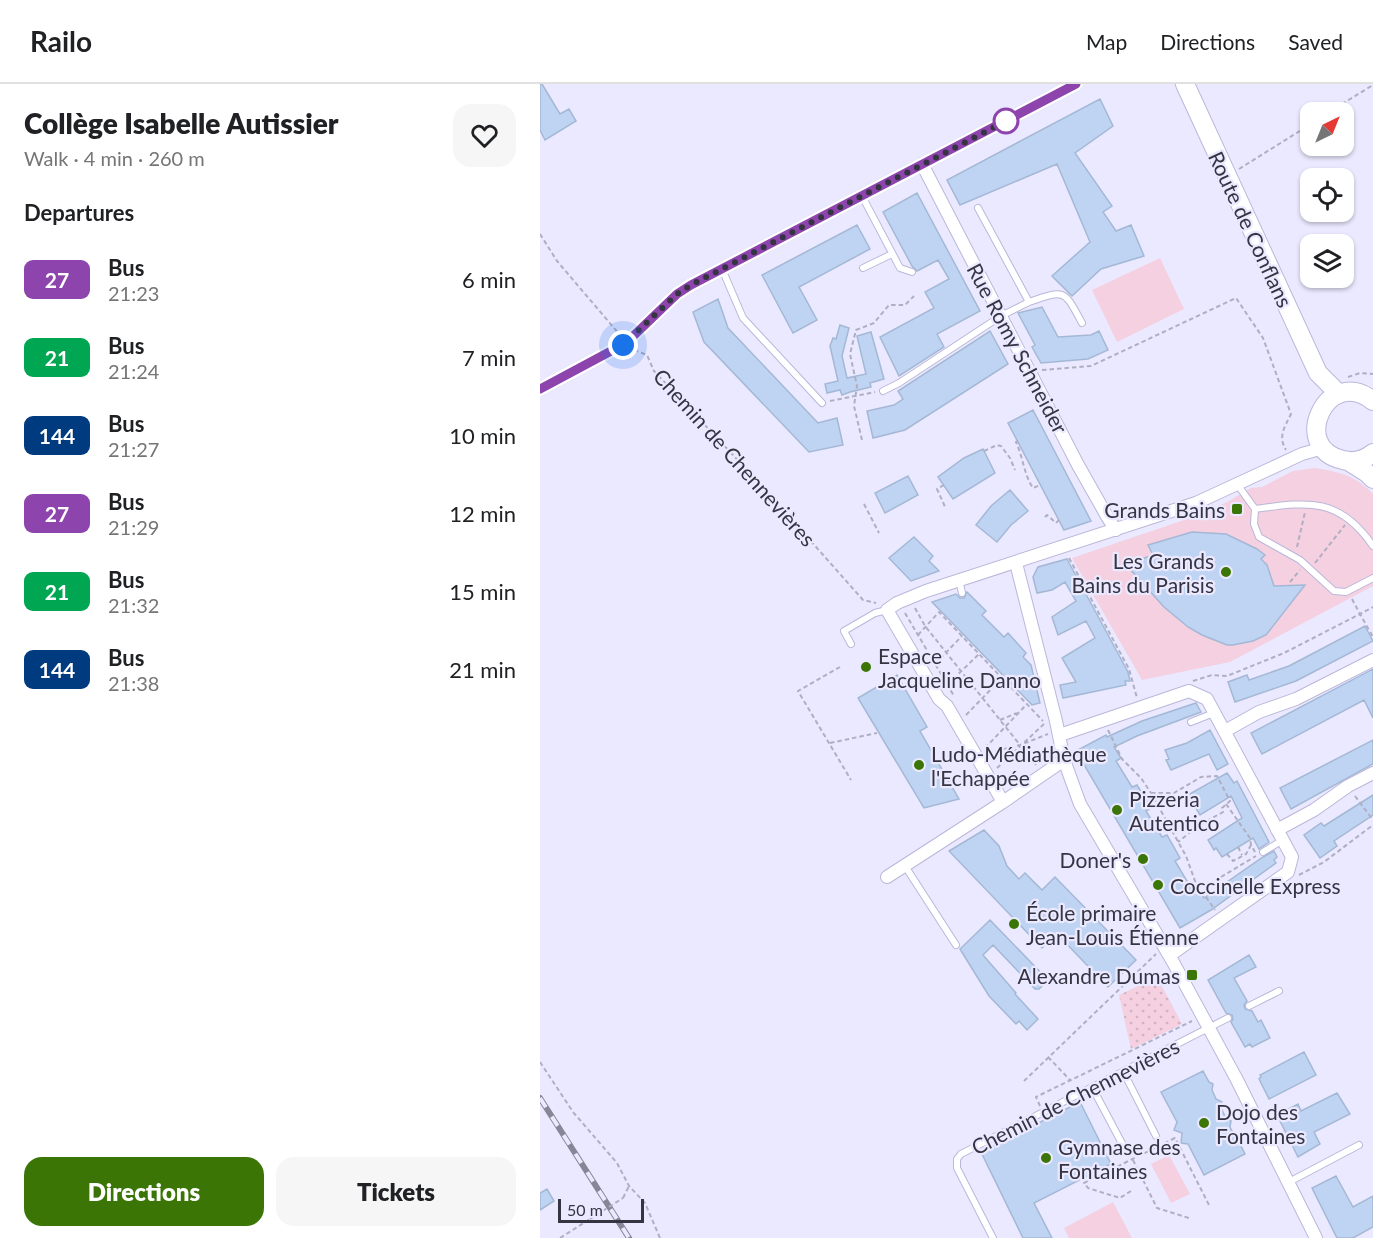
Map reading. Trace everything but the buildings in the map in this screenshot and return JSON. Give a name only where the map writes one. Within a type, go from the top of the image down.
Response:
[{"type":"main road","name":"Route de Conflans","points":[[1185,84],[1318,373],[1321,409],[1317,417],[1320,441]]},
{"type":"main road","name":"Route de Conflans","points":[[1318,373],[1342,387]]},
{"type":"main road","points":[[1321,409],[1342,387],[1372,398]]},
{"type":"main road","points":[[1320,441],[1330,455],[1348,461],[1373,479]]},
{"type":"main road","points":[[1348,461],[1360,460],[1373,453]]},
{"type":"street","points":[[540,389],[626,343],[677,294],[722,268],[1076,84]]},
{"type":"street","name":"Rue Romy Schneider","points":[[922,165],[1078,465],[1116,530]]},
{"type":"street","points":[[1004,802],[947,706],[939,699],[892,606],[959,580],[1196,503],[1302,454],[1320,441]]},
{"type":"street","points":[[1016,563],[1060,735],[1064,760],[1080,804],[1165,952],[1204,1031],[1289,1182],[1316,1238]]},
{"type":"street","points":[[1226,731],[1259,712],[1296,699],[1373,660]]},
{"type":"street","points":[[1060,735],[1189,691],[1207,699],[1292,856],[1288,872],[1222,920],[1165,952]]},
{"type":"street","points":[[887,878],[1064,760]]},
{"type":"street","points":[[1280,835],[1348,786],[1373,773]]},
{"type":"lane","points":[[862,196],[900,268],[912,272]]},
{"type":"lane","points":[[978,208],[1029,302]]},
{"type":"lane","points":[[863,268],[892,254]]},
{"type":"lane","points":[[722,268],[743,318],[822,403]]},
{"type":"lane","points":[[883,391],[899,383],[1001,316],[1053,293],[1068,297],[1082,323]]},
{"type":"lane","points":[[1236,484],[1255,509],[1254,524],[1259,537],[1295,558],[1334,591],[1348,591],[1373,578]]},
{"type":"lane","points":[[1255,509],[1308,504],[1334,510],[1348,520],[1373,546]]},
{"type":"lane","points":[[959,580],[962,593]]},
{"type":"lane","points":[[851,644],[844,631],[892,606]]},
{"type":"lane","points":[[1191,722],[1215,712]]},
{"type":"lane","points":[[1263,852],[1280,835]]},
{"type":"lane","points":[[905,866],[956,945]]},
{"type":"lane","points":[[1249,1006],[1279,991]]},
{"type":"lane","name":"Chemin de Chennevières","points":[[993,1238],[957,1168],[957,1159],[961,1154],[1228,1018]]},
{"type":"lane","points":[[1123,1071],[1156,1136]]},
{"type":"lane","points":[[1092,1087],[1126,1151]]},
{"type":"lane","points":[[1289,1182],[1359,1145]]},
{"type":"path","points":[[1345,102],[1373,85]]},
{"type":"path","points":[[1227,177],[1300,131]]},
{"type":"path","name":"Chemin de Chennevières","points":[[540,234],[557,261],[626,343],[635,351],[647,355],[654,371],[763,487],[864,600],[879,604],[888,599],[892,606]]},
{"type":"path","points":[[862,440],[854,406],[857,387],[850,354],[856,330],[874,323],[889,304],[905,305],[914,296]]},
{"type":"path","points":[[1031,372],[1091,366],[1236,298],[1263,338],[1291,414],[1282,431],[1281,439],[1286,450],[1298,446],[1302,454]]},
{"type":"path","points":[[1342,387],[1360,373],[1373,374]]},
{"type":"path","points":[[822,403],[883,391]]},
{"type":"path","points":[[1018,441],[1016,442],[1022,453],[1030,484],[1033,488],[1040,484]]},
{"type":"path","points":[[984,451],[997,445],[1001,446],[1015,470]]},
{"type":"path","points":[[944,485],[937,489],[946,509]]},
{"type":"path","points":[[864,504],[879,533]]},
{"type":"path","points":[[1290,582],[1300,570],[1295,558],[1299,533],[1308,504]]},
{"type":"path","points":[[1045,517],[1047,515],[1056,523],[1059,520]]},
{"type":"path","points":[[1310,569],[1348,520]]},
{"type":"path","points":[[1063,547],[1129,669],[1138,700]]},
{"type":"path","points":[[1348,591],[1373,637]]},
{"type":"path","points":[[913,605],[925,626],[1044,774]]},
{"type":"path","points":[[1190,682],[1212,675],[1227,676],[1284,653],[1373,607]]},
{"type":"path","points":[[918,635],[939,612],[1031,708],[1051,733],[1020,745],[988,753]]},
{"type":"path","points":[[935,664],[962,636]]},
{"type":"path","points":[[948,684],[979,654]]},
{"type":"path","points":[[840,667],[798,691],[850,780]]},
{"type":"path","points":[[966,716],[1002,678]]},
{"type":"path","points":[[985,748],[1027,704]]},
{"type":"path","points":[[1000,720],[1031,708]]},
{"type":"path","points":[[1103,720],[1122,759],[1141,778],[1151,793],[1186,856],[1195,881],[1222,920]]},
{"type":"path","points":[[997,768],[1044,723],[1051,722]]},
{"type":"path","points":[[829,743],[877,733]]},
{"type":"path","points":[[1151,793],[1174,793],[1201,777],[1217,776],[1230,801],[1222,808],[1223,812],[1198,826],[1178,842]]},
{"type":"path","points":[[1348,786],[1373,820]]},
{"type":"path","points":[[1221,877],[1258,855],[1250,838],[1226,804]]},
{"type":"path","points":[[1288,872],[1298,876],[1324,862],[1373,825]]},
{"type":"path","points":[[1227,854],[1233,861],[1246,854],[1251,844]]},
{"type":"path","points":[[1238,847],[1242,856]]},
{"type":"path","points":[[1024,1081],[1165,952]]},
{"type":"path","points":[[1043,1111],[1036,1097],[1192,1021],[1204,1031]]},
{"type":"path","points":[[1048,1058],[1071,1081]]},
{"type":"path","points":[[540,1062],[573,1112],[617,1163],[629,1186],[645,1203],[660,1238]]},
{"type":"path","points":[[1131,1191],[1120,1198],[1088,1188],[1084,1183],[1175,1138],[1210,1207]]},
{"type":"path","points":[[1133,1159],[1157,1208],[1189,1218]]},
{"type":"path","points":[[560,1238],[623,1198],[629,1186]]},
{"type":"shaded area","points":[[1160,258],[1184,309],[1117,342],[1092,290]]},
{"type":"shaded area","name":"Les Grands Bains du Parisis","points":[[1315,468],[1346,475],[1360,482],[1373,494],[1373,586],[1230,662],[1142,680],[1072,558],[1193,517],[1251,488],[1262,487],[1293,471]]},
{"type":"shaded area","points":[[1157,977],[1182,1024],[1131,1049],[1119,995]]},
{"type":"shaded area","points":[[1169,1155],[1190,1194],[1171,1203],[1151,1164]]},
{"type":"shaded area","points":[[1113,1202],[1132,1238],[1069,1238],[1064,1228]]},
{"type":"railway","points":[[540,1098],[629,1238]]},
{"type":"bus line","name":"27","points":[[540,389],[626,343],[677,294],[691,285],[1076,84]]},
{"type":"place","name":"Grands Bains","points":[[1237,509]]},
{"type":"place","name":"Les Grands Bains du Parisis","points":[[1226,572]]},
{"type":"place","name":"Espace Jacqueline Danno","points":[[866,667]]},
{"type":"place","name":"Ludo-Médiathèque l'Echappée","points":[[919,765]]},
{"type":"place","name":"Pizzeria Autentico","points":[[1117,810]]},
{"type":"place","name":"Doner's","points":[[1143,859]]},
{"type":"place","name":"Coccinelle Express","points":[[1158,885]]},
{"type":"place","name":"École primaire Jean-Louis Étienne","points":[[1014,924]]},
{"type":"place","name":"Alexandre Dumas","points":[[1192,975]]},
{"type":"place","name":"Dojo des Fontaines","points":[[1204,1123]]},
{"type":"place","name":"Gymnase des Fontaines","points":[[1046,1158]]},
{"type":"route","points":[[623,345],[677,294],[691,285],[1006,121]]}]
